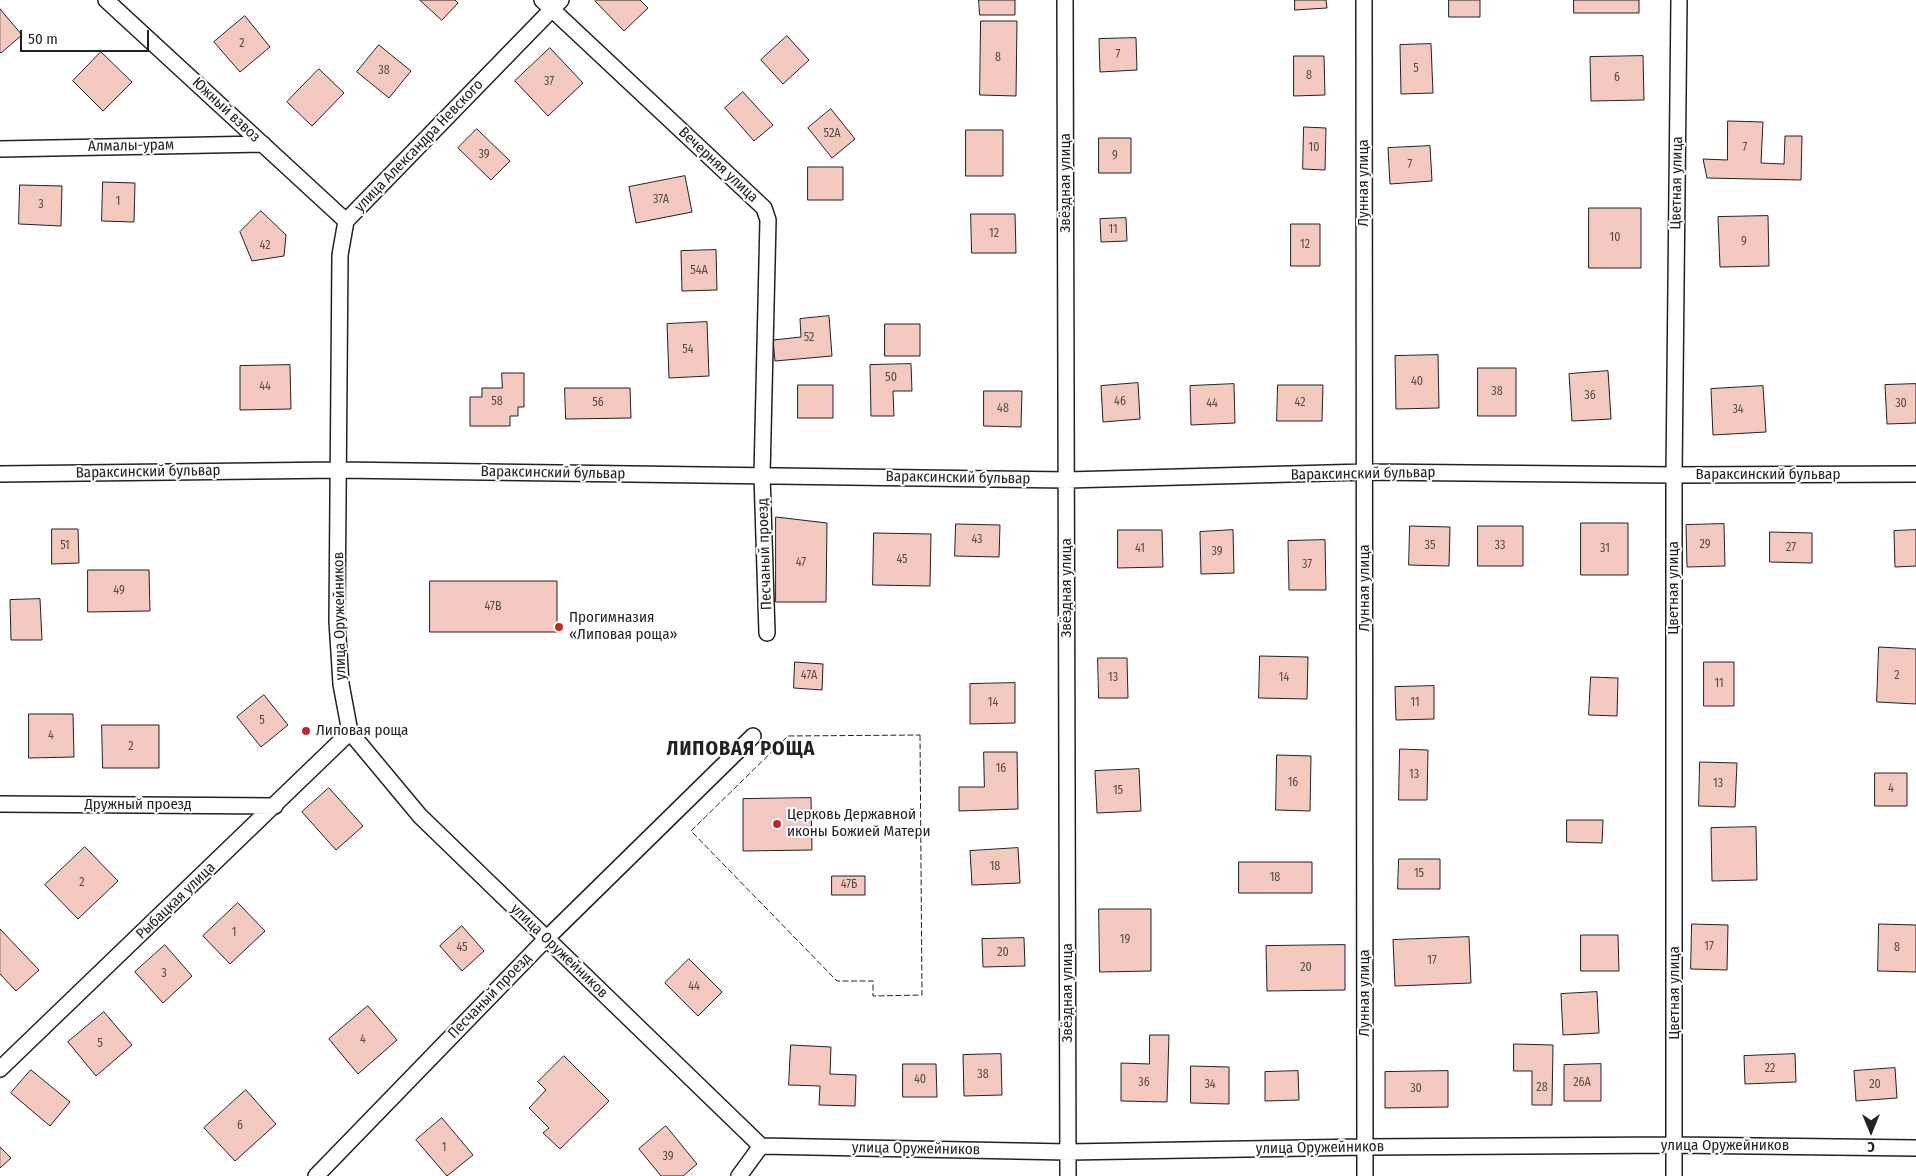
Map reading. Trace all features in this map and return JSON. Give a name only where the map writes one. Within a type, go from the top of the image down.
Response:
[{"type":"street","name":"Южный взвоз","points":[[106,0],[346,221]]},
{"type":"street","name":"Звёздная улица","points":[[1065,0],[1068,1176]]},
{"type":"street","name":"Лунная улица","points":[[1364,0],[1365,1176]]},
{"type":"street","name":"Цветная улица","points":[[1674,1176],[1674,475],[1679,0]]},
{"type":"street","name":"улица Александра Невского","points":[[339,470],[340,255],[346,221],[551,3]]},
{"type":"street","name":"Вечерняя улица","points":[[551,3],[764,208],[768,220],[762,475]]},
{"type":"street","name":"Алмалы-урам","points":[[0,149],[263,144]]},
{"type":"street","name":"Вараксинский бульвар","points":[[0,474],[339,470],[1066,480],[1364,472],[1674,475],[1916,474]]},
{"type":"street","name":"улица Оружейников","points":[[339,470],[337,621],[341,684],[350,732],[420,816],[761,1146],[1068,1152],[1365,1147],[1675,1145],[1916,1148]]},
{"type":"street","name":"Песчаный проезд","points":[[762,475],[767,633]]},
{"type":"street","name":"Рыбацкая улица","points":[[0,1069],[350,732]]},
{"type":"street","name":"Песчаный проезд","points":[[316,1176],[546,939],[753,736]]},
{"type":"street","name":"Дружный проезд","points":[[0,804],[275,806]]},
{"type":"street","points":[[738,1176],[761,1146]]},
{"type":"building","points":[[420,0],[455,0],[458,3],[442,20]]},
{"type":"building","points":[[596,0],[640,0],[648,8],[624,31]]},
{"type":"building","points":[[979,0],[1015,0],[1015,15],[980,15]]},
{"type":"building","points":[[1295,0],[1326,0],[1327,8],[1295,10]]},
{"type":"building","points":[[1449,0],[1480,0],[1480,17],[1449,17]]},
{"type":"building","points":[[1574,0],[1639,0],[1639,13],[1574,13]]},
{"type":"building","points":[[0,9],[22,35],[1,53],[0,52]]},
{"type":"building","points":[[245,16],[270,47],[240,72],[214,42]]},
{"type":"building","points":[[981,21],[1017,21],[1016,96],[980,95]]},
{"type":"building","points":[[787,36],[809,60],[783,84],[761,60]]},
{"type":"building","points":[[1136,38],[1137,70],[1100,72],[1099,39]]},
{"type":"building","points":[[1431,44],[1433,93],[1401,94],[1400,45]]},
{"type":"building","points":[[379,45],[411,71],[389,98],[357,72]]},
{"type":"building","points":[[550,48],[583,83],[548,116],[515,81]]},
{"type":"building","points":[[101,52],[132,82],[103,111],[73,81]]},
{"type":"building","points":[[1294,56],[1324,56],[1325,95],[1294,96]]},
{"type":"building","points":[[1643,56],[1644,100],[1591,101],[1590,57]]},
{"type":"building","points":[[319,69],[344,93],[312,126],[287,102]]},
{"type":"building","points":[[743,92],[773,125],[754,141],[725,108]]},
{"type":"building","points":[[831,109],[855,139],[832,158],[808,128]]},
{"type":"building","points":[[1728,121],[1763,122],[1761,163],[1784,164],[1785,136],[1802,136],[1801,180],[1707,178],[1703,159],[1727,160]]},
{"type":"building","points":[[1304,127],[1326,128],[1325,170],[1303,169]]},
{"type":"building","points":[[477,129],[510,161],[491,180],[458,148]]},
{"type":"building","points":[[966,130],[1003,130],[1003,176],[966,176]]},
{"type":"building","points":[[1099,138],[1131,138],[1131,173],[1099,173]]},
{"type":"building","points":[[1430,146],[1432,181],[1390,184],[1388,148]]},
{"type":"building","points":[[808,167],[843,167],[843,200],[808,200]]},
{"type":"building","points":[[685,176],[692,212],[636,223],[629,187]]},
{"type":"building","points":[[103,182],[135,183],[134,222],[102,221]]},
{"type":"building","points":[[20,185],[62,186],[61,226],[19,224]]},
{"type":"building","points":[[1589,208],[1641,208],[1641,268],[1589,268]]},
{"type":"building","points":[[261,211],[286,235],[284,256],[252,261],[240,232]]},
{"type":"building","points":[[971,214],[1015,214],[1016,253],[972,253]]},
{"type":"building","points":[[1768,216],[1769,266],[1720,267],[1718,217]]},
{"type":"building","points":[[1126,218],[1127,241],[1101,242],[1100,219]]},
{"type":"building","points":[[1291,224],[1320,224],[1320,266],[1291,266]]},
{"type":"building","points":[[716,250],[717,290],[682,291],[681,251]]},
{"type":"building","points":[[829,316],[832,356],[775,361],[773,340],[801,337],[800,319]]},
{"type":"building","points":[[707,322],[709,376],[669,378],[667,324]]},
{"type":"building","points":[[885,324],[920,324],[920,356],[885,356]]},
{"type":"building","points":[[1438,355],[1439,408],[1396,409],[1395,356]]},
{"type":"building","points":[[911,364],[912,391],[893,391],[894,416],[871,416],[870,365]]},
{"type":"building","points":[[290,365],[291,409],[240,410],[240,366]]},
{"type":"building","points":[[1478,368],[1516,368],[1516,416],[1478,416]]},
{"type":"building","points":[[1608,371],[1611,419],[1572,421],[1569,374]]},
{"type":"building","points":[[502,373],[524,373],[524,407],[518,407],[518,416],[510,416],[510,426],[470,426],[470,397],[482,397],[482,388],[502,388]]},
{"type":"building","points":[[1138,383],[1140,419],[1103,422],[1101,386]]},
{"type":"building","points":[[1234,384],[1235,423],[1191,425],[1190,386]]},
{"type":"building","points":[[1916,384],[1916,423],[1887,424],[1885,385]]},
{"type":"building","points":[[798,385],[833,385],[833,418],[798,418]]},
{"type":"building","points":[[1278,385],[1323,385],[1322,421],[1277,421]]},
{"type":"building","points":[[1763,386],[1766,432],[1713,435],[1711,389]]},
{"type":"building","points":[[565,388],[630,388],[631,418],[566,419]]},
{"type":"building","points":[[984,391],[1022,391],[1021,427],[984,426]]},
{"type":"building","points":[[776,517],[827,523],[826,602],[776,602]]},
{"type":"building","points":[[1581,523],[1628,523],[1628,575],[1581,575]]},
{"type":"building","points":[[956,524],[1000,525],[999,557],[955,556]]},
{"type":"building","points":[[1724,524],[1725,566],[1687,567],[1686,525]]},
{"type":"building","points":[[1410,526],[1450,527],[1449,566],[1409,565]]},
{"type":"building","points":[[1478,526],[1523,526],[1523,566],[1478,566]]},
{"type":"building","points":[[52,529],[78,529],[79,563],[52,564]]},
{"type":"building","points":[[1118,530],[1162,530],[1163,567],[1118,568]]},
{"type":"building","points":[[1233,530],[1234,573],[1201,574],[1200,532]]},
{"type":"building","points":[[1916,530],[1916,566],[1895,567],[1894,531]]},
{"type":"building","points":[[1770,532],[1812,533],[1812,563],[1770,562]]},
{"type":"building","points":[[874,533],[931,534],[930,586],[873,585]]},
{"type":"building","points":[[1325,540],[1326,590],[1289,590],[1288,541]]},
{"type":"building","points":[[88,570],[149,570],[150,611],[88,612]]},
{"type":"building","points":[[430,581],[557,581],[557,632],[430,632]]},
{"type":"building","points":[[40,599],[42,640],[11,640],[10,600]]},
{"type":"building","points":[[1879,647],[1916,649],[1916,704],[1877,702]]},
{"type":"building","points":[[1260,656],[1308,657],[1307,699],[1259,698]]},
{"type":"building","points":[[1098,658],[1127,658],[1128,698],[1099,698]]},
{"type":"building","points":[[795,662],[823,664],[822,690],[794,688]]},
{"type":"building","points":[[1704,662],[1734,662],[1734,706],[1704,706]]},
{"type":"building","points":[[1591,677],[1618,678],[1617,716],[1589,715]]},
{"type":"building","points":[[1015,683],[1015,723],[970,724],[970,684]]},
{"type":"building","points":[[1434,686],[1434,719],[1396,720],[1395,687]]},
{"type":"building","points":[[264,695],[288,725],[261,747],[237,717]]},
{"type":"building","points":[[29,714],[73,714],[74,757],[29,758]]},
{"type":"building","points":[[102,725],[159,725],[159,768],[103,768]]},
{"type":"building","points":[[1400,749],[1428,750],[1427,800],[1399,800]]},
{"type":"building","points":[[984,752],[1017,752],[1018,809],[959,811],[959,787],[984,787]]},
{"type":"building","points":[[1277,755],[1311,756],[1310,811],[1276,810]]},
{"type":"building","points":[[1700,762],[1737,763],[1735,807],[1699,806]]},
{"type":"building","points":[[1139,769],[1141,811],[1097,813],[1095,771]]},
{"type":"building","points":[[1875,773],[1907,773],[1907,806],[1875,806]]},
{"type":"building","points":[[329,788],[363,826],[336,850],[302,812]]},
{"type":"building","name":"Церковь Державной иконы Божией Матери","points":[[811,798],[812,850],[743,851],[743,799]]},
{"type":"building","points":[[1567,820],[1603,820],[1602,843],[1567,842]]},
{"type":"building","points":[[1756,827],[1757,880],[1712,881],[1711,828]]},
{"type":"building","points":[[85,847],[118,881],[78,919],[45,885]]},
{"type":"building","points":[[1018,848],[1020,883],[972,885],[970,851]]},
{"type":"building","points":[[1399,859],[1440,859],[1440,889],[1398,889]]},
{"type":"building","points":[[1239,862],[1312,862],[1312,893],[1239,893]]},
{"type":"building","points":[[832,876],[865,876],[865,895],[832,895]]},
{"type":"building","points":[[238,903],[265,931],[230,964],[203,936]]},
{"type":"building","points":[[1099,909],[1151,909],[1151,971],[1100,972]]},
{"type":"building","points":[[1692,924],[1728,925],[1727,970],[1691,969]]},
{"type":"building","points":[[1879,924],[1916,925],[1916,972],[1878,971]]},
{"type":"building","points":[[462,926],[484,951],[462,971],[440,946]]},
{"type":"building","points":[[0,929],[39,970],[16,991],[0,974]]},
{"type":"building","points":[[1581,935],[1618,935],[1619,971],[1581,971]]},
{"type":"building","points":[[1469,937],[1471,983],[1395,986],[1393,940]]},
{"type":"building","points":[[1024,938],[1025,966],[983,967],[982,939]]},
{"type":"building","points":[[165,945],[192,976],[163,1003],[135,972]]},
{"type":"building","points":[[1345,945],[1345,990],[1267,991],[1266,946]]},
{"type":"building","points":[[689,959],[722,992],[698,1016],[665,983]]},
{"type":"building","points":[[1597,992],[1599,1033],[1563,1035],[1561,994]]},
{"type":"building","points":[[368,1006],[397,1040],[358,1074],[329,1039]]},
{"type":"building","points":[[104,1012],[132,1045],[96,1076],[68,1042]]},
{"type":"building","points":[[1150,1035],[1169,1035],[1167,1102],[1121,1101],[1121,1063],[1149,1064]]},
{"type":"building","points":[[1514,1044],[1553,1045],[1552,1105],[1532,1105],[1532,1071],[1514,1071]]},
{"type":"building","points":[[791,1045],[831,1047],[830,1074],[856,1075],[855,1106],[819,1105],[820,1086],[789,1085]]},
{"type":"building","points":[[1001,1054],[1002,1095],[964,1096],[963,1055]]},
{"type":"building","points":[[1795,1054],[1796,1082],[1745,1084],[1744,1056]]},
{"type":"building","points":[[564,1056],[609,1101],[560,1149],[543,1133],[549,1128],[529,1108],[546,1090],[538,1082]]},
{"type":"building","points":[[903,1064],[936,1064],[937,1097],[903,1097]]},
{"type":"building","points":[[1601,1064],[1601,1101],[1564,1101],[1564,1065]]},
{"type":"building","points":[[1191,1066],[1229,1067],[1229,1104],[1191,1103]]},
{"type":"building","points":[[1895,1068],[1897,1098],[1856,1101],[1854,1071]]},
{"type":"building","points":[[31,1070],[70,1102],[50,1126],[11,1093]]},
{"type":"building","points":[[1298,1071],[1299,1100],[1265,1101],[1265,1072]]},
{"type":"building","points":[[1448,1071],[1448,1107],[1385,1108],[1385,1072]]},
{"type":"building","points":[[246,1090],[276,1124],[235,1161],[204,1128]]},
{"type":"building","points":[[442,1118],[473,1155],[447,1176],[416,1140]]},
{"type":"building","points":[[666,1126],[697,1164],[683,1176],[661,1176],[639,1149]]},
{"type":"building","points":[[0,1147],[11,1158],[0,1168]]},
{"type":"fence","points":[[920,735],[922,995],[873,996],[873,981],[837,981],[691,831],[788,736],[920,735]]},
{"type":"place","name":"Прогимназия «Липовая роща»","points":[[559,627]]},
{"type":"place","name":"Липовая роща","points":[[306,731]]},
{"type":"place","name":"Церковь Державной иконы Божией Матери","points":[[777,824]]},
{"type":"district","name":"ЛИПОВАЯ РОЩА","points":[[741,749]]}]
